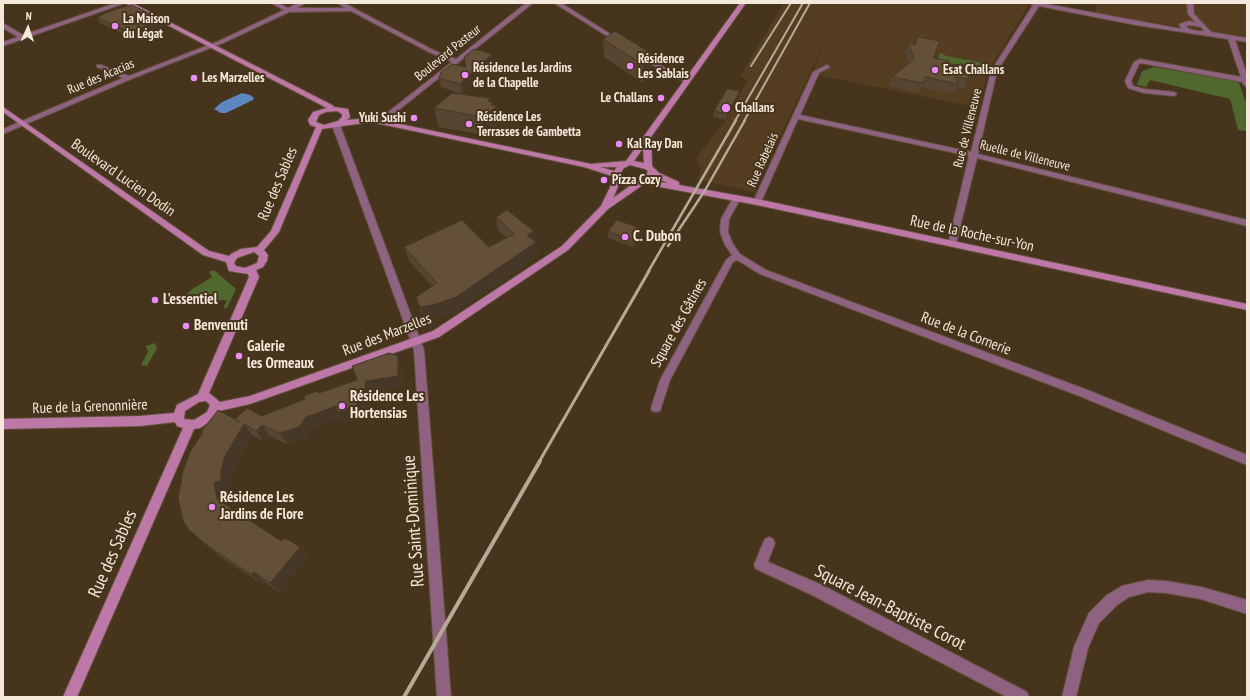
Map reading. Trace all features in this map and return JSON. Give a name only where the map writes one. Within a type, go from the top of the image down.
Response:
[{"type":"main road","points":[[128,3],[330,106],[331,109]]},
{"type":"main road","name":"Rue des Marzelles","points":[[605,207],[617,176],[618,169],[627,164],[743,3]]},
{"type":"main road","name":"Boulevard Lucien Dodin","points":[[3,109],[206,253],[231,260]]},
{"type":"main road","points":[[371,120],[366,117],[346,114],[341,110],[331,109],[320,112],[313,117],[313,123],[320,126],[371,120],[586,165]]},
{"type":"main road","points":[[338,124],[346,117],[346,114]]},
{"type":"main road","name":"Rue des Sables","points":[[259,250],[275,232],[320,126]]},
{"type":"main road","points":[[649,133],[647,149],[650,170]]},
{"type":"main road","name":"Rue de la Roche-sur-Yon","points":[[586,165],[640,164],[670,182],[691,189]]},
{"type":"main road","name":"Rue de la Roche-sur-Yon","points":[[586,165],[617,176],[626,183],[640,183],[691,189],[737,198],[1247,307]]},
{"type":"main road","name":"Rue des Marzelles","points":[[215,407],[250,400],[417,342],[451,325],[565,248],[605,207],[640,183],[650,178],[650,170]]},
{"type":"main road","points":[[259,250],[264,255],[263,261],[251,270],[236,271],[230,266],[231,260],[244,251],[259,250]]},
{"type":"main road","points":[[202,397],[254,277],[251,270]]},
{"type":"main road","points":[[202,397],[212,399],[215,407],[207,419],[190,425],[181,423],[178,417],[181,408],[191,400],[202,397]]},
{"type":"main road","name":"Rue de la Grenonnière","points":[[3,424],[140,421],[178,417]]},
{"type":"main road","name":"Rue des Sables","points":[[70,697],[190,425]]},
{"type":"street","points":[[3,44],[122,3]]},
{"type":"street","points":[[274,3],[288,10],[354,10]]},
{"type":"street","name":"Rue des Acacias","points":[[3,132],[129,78],[227,39],[303,3]]},
{"type":"street","points":[[340,3],[431,51],[455,61]]},
{"type":"street","name":"Boulevard Pasteur","points":[[381,122],[455,61],[530,3]]},
{"type":"street","points":[[557,3],[675,76],[687,80]]},
{"type":"street","points":[[1190,3],[1191,14],[1204,29]]},
{"type":"street","points":[[1034,4],[1190,32],[1204,29]]},
{"type":"street","name":"Rue de Villeneuve","points":[[952,244],[994,71],[1034,4]]},
{"type":"street","points":[[1190,32],[1183,28],[1191,14]]},
{"type":"street","points":[[3,24],[22,37]]},
{"type":"street","points":[[1153,26],[1184,24],[1231,38],[1247,40]]},
{"type":"street","points":[[1231,38],[1246,83]]},
{"type":"street","points":[[1174,94],[1144,91],[1130,87],[1128,81],[1136,63],[1140,61],[1246,83]]},
{"type":"street","points":[[99,66],[129,78]]},
{"type":"street","name":"Rue Rabelais","points":[[757,202],[816,72],[827,67]]},
{"type":"street","name":"Ruelle de Villeneuve","points":[[796,116],[973,156],[1247,223]]},
{"type":"street","name":"Rue Saint-Dominique","points":[[338,124],[417,342],[421,364],[444,697]]},
{"type":"street","name":"Rue de la Cornerie","points":[[737,198],[725,219],[724,232],[729,245],[737,256],[763,272],[1086,394],[1247,460]]},
{"type":"street","name":"Square des Gâtines","points":[[656,408],[665,380],[730,260],[737,256]]},
{"type":"street","name":"Square Jean-Baptiste Corot","points":[[769,543],[760,565],[817,590],[1022,697]]},
{"type":"street","points":[[1068,697],[1081,647],[1094,618],[1112,600],[1128,591],[1148,586],[1166,586],[1201,593],[1247,607]]},
{"type":"shaded area","points":[[784,3],[1030,3],[987,73],[980,108],[812,74],[827,37],[754,192],[696,179],[701,172],[696,158],[726,120],[747,81],[740,76]]},
{"type":"shaded area","points":[[1096,3],[1247,3],[1247,37],[1095,13]]},
{"type":"green space","points":[[940,53],[947,56],[993,65],[990,73],[981,75],[936,67]]},
{"type":"green space","points":[[1154,67],[1235,81],[1239,83],[1247,106],[1247,131],[1238,130],[1230,99],[1150,80],[1146,87],[1137,85],[1142,71]]},
{"type":"green space","points":[[214,270],[236,289],[227,308],[223,308],[227,300],[194,301],[186,298],[186,295],[191,290],[212,277],[209,272]]},
{"type":"green space","points":[[155,343],[157,348],[147,366],[141,365],[148,352],[146,346]]},
{"type":"water","points":[[242,93],[250,95],[254,98],[253,100],[226,113],[221,113],[214,109],[222,102]]},
{"type":"building","points":[[132,5],[161,19],[131,33],[97,17],[116,9]]},
{"type":"building","points":[[615,31],[652,54],[643,65],[603,39]]},
{"type":"building","points":[[918,37],[940,41],[933,58],[949,61],[949,64],[972,66],[968,79],[955,77],[958,84],[925,77],[923,83],[892,77],[914,59],[908,43],[915,45]]},
{"type":"building","points":[[474,49],[492,54],[460,84],[439,78],[441,72],[452,64],[466,67],[464,57]]},
{"type":"building","name":"Challans","points":[[727,89],[740,91],[727,114],[714,111]]},
{"type":"building","points":[[452,93],[490,98],[488,101],[493,102],[491,105],[497,106],[482,117],[434,108]]},
{"type":"building","points":[[507,210],[534,231],[527,235],[536,242],[456,297],[433,305],[420,307],[416,297],[437,283],[404,247],[462,220],[489,247],[514,234],[496,217]]},
{"type":"building","points":[[617,220],[642,229],[633,240],[608,231]]},
{"type":"building","points":[[389,353],[398,356],[398,376],[366,381],[364,396],[356,399],[357,405],[338,412],[336,406],[306,417],[299,427],[280,433],[262,425],[256,431],[244,424],[225,456],[221,470],[221,480],[214,483],[217,499],[281,541],[285,538],[300,547],[270,583],[254,572],[252,575],[208,546],[188,529],[183,520],[178,498],[183,471],[190,452],[203,432],[201,432],[218,410],[240,422],[235,419],[247,408],[262,416],[305,399],[304,396],[318,391],[319,393],[357,380],[352,366]]},
{"type":"railway","points":[[751,66],[791,3]]},
{"type":"railway","points":[[735,121],[803,3]]},
{"type":"railway","points":[[744,121],[810,3]]},
{"type":"railway","points":[[648,272],[736,120]]},
{"type":"railway","points":[[668,246],[704,192],[745,120]]},
{"type":"railway","points":[[539,462],[649,271]]},
{"type":"railway","points":[[404,697],[540,461]]},
{"type":"place","name":"La Maison du Légat","points":[[115,26]]},
{"type":"place","name":"Résidence Les Sablais","points":[[630,66]]},
{"type":"place","name":"Esat Challans","points":[[935,70]]},
{"type":"place","name":"Résidence Les Jardins de la Chapelle","points":[[465,75]]},
{"type":"place","name":"Les Marzelles","points":[[194,78]]},
{"type":"place","name":"Le Challans","points":[[661,98]]},
{"type":"place","name":"Challans","points":[[726,108]]},
{"type":"place","name":"Yuki Sushi","points":[[414,118]]},
{"type":"place","name":"Résidence Les Terrasses de Gambetta","points":[[469,124]]},
{"type":"place","name":"Kal Ray Dan","points":[[619,144]]},
{"type":"place","name":"Pizza Cozy","points":[[604,180]]},
{"type":"place","name":"C. Dubon","points":[[625,237]]},
{"type":"place","name":"L'essentiel","points":[[155,300]]},
{"type":"place","name":"Benvenuti","points":[[186,326]]},
{"type":"place","name":"Galerie les Ormeaux","points":[[239,356]]},
{"type":"place","name":"Résidence Les Hortensias","points":[[342,406]]},
{"type":"place","name":"Résidence Les Jardins de Flore","points":[[212,507]]}]
